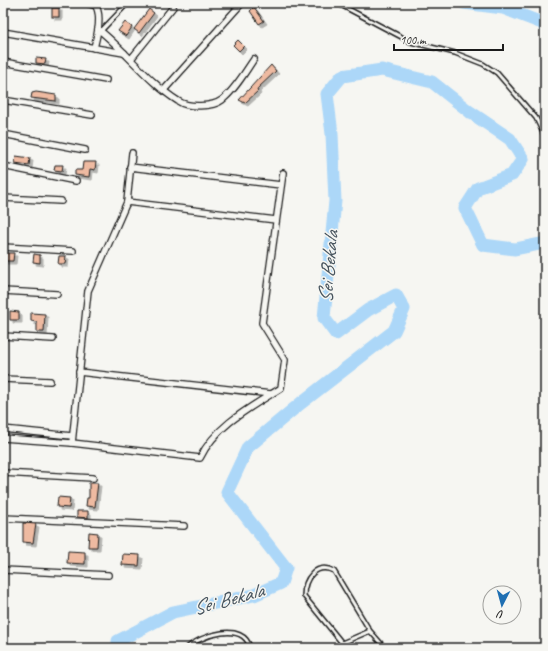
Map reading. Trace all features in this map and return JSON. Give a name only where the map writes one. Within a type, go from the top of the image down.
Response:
[{"type":"street","points":[[3,13],[5,3]]},
{"type":"street","points":[[87,3],[96,6],[97,9],[99,30],[94,48]]},
{"type":"street","points":[[164,90],[242,3]]},
{"type":"street","points":[[131,59],[173,7]]},
{"type":"street","points":[[99,30],[164,90],[178,102],[184,104],[211,104],[221,101],[254,59]]},
{"type":"street","points":[[3,32],[124,53]]},
{"type":"street","points":[[3,62],[106,80]]},
{"type":"street","points":[[3,100],[92,115]]},
{"type":"street","points":[[3,134],[84,150]]},
{"type":"street","points":[[72,444],[88,291],[127,202],[132,153]]},
{"type":"street","points":[[3,166],[76,181]]},
{"type":"street","points":[[130,167],[281,185]]},
{"type":"street","points":[[3,438],[200,458],[204,449],[230,421],[281,388],[285,360],[262,323],[283,173]]},
{"type":"street","points":[[3,198],[61,201]]},
{"type":"street","points":[[127,202],[276,220]]},
{"type":"street","points":[[3,247],[73,251]]},
{"type":"street","points":[[3,291],[57,294]]},
{"type":"street","points":[[3,336],[53,338]]},
{"type":"street","points":[[79,372],[271,394]]},
{"type":"street","points":[[3,380],[50,381]]},
{"type":"street","points":[[3,429],[72,436]]},
{"type":"street","points":[[3,473],[93,478]]},
{"type":"street","points":[[3,518],[184,526]]},
{"type":"street","points":[[3,570],[108,575]]},
{"type":"lane","points":[[99,30],[128,3]]},
{"type":"lane","points":[[337,3],[411,42],[455,53],[483,64],[496,73],[536,118],[545,137]]},
{"type":"lane","points":[[370,631],[342,643],[304,596],[304,589],[309,576],[319,568],[327,567],[334,571],[370,631],[385,648]]},
{"type":"lane","points":[[187,648],[204,638],[224,632],[241,635],[249,641],[250,648]]},
{"type":"building","points":[[254,7],[264,21],[259,24],[250,11]]},
{"type":"building","points":[[52,8],[59,8],[59,17],[52,17]]},
{"type":"building","points":[[149,9],[154,13],[139,33],[134,29]]},
{"type":"building","points":[[125,22],[132,27],[126,36],[118,31]]},
{"type":"building","points":[[238,40],[244,46],[239,51],[233,45]]},
{"type":"building","points":[[36,58],[46,59],[45,64],[36,63]]},
{"type":"building","points":[[271,65],[276,71],[257,89],[258,91],[245,103],[239,100]]},
{"type":"building","points":[[36,92],[56,95],[56,101],[31,98],[32,93]]},
{"type":"building","points":[[16,156],[30,158],[29,165],[15,163]]},
{"type":"building","points":[[83,162],[96,162],[95,170],[90,169],[89,177],[75,175],[75,170],[82,170]]},
{"type":"building","points":[[55,165],[63,165],[62,171],[54,170]]},
{"type":"building","points":[[5,253],[14,253],[13,261],[4,261]]},
{"type":"building","points":[[34,254],[40,255],[40,263],[33,262]]},
{"type":"building","points":[[59,256],[66,256],[65,264],[58,264]]},
{"type":"building","points":[[10,311],[19,312],[19,320],[10,320]]},
{"type":"building","points":[[31,313],[45,314],[44,332],[37,332],[37,322],[31,321]]},
{"type":"building","points":[[89,483],[98,483],[95,507],[86,506],[87,498],[89,498]]},
{"type":"building","points":[[58,497],[70,498],[69,508],[57,507]]},
{"type":"building","points":[[77,511],[88,511],[88,518],[77,517]]},
{"type":"building","points":[[23,523],[36,524],[33,543],[23,542]]},
{"type":"building","points":[[89,532],[98,533],[97,547],[88,547]]},
{"type":"building","points":[[68,551],[85,552],[85,564],[67,563]]},
{"type":"building","points":[[123,554],[140,555],[139,566],[122,565]]},
{"type":"waterway","name":"Sei Bekala","points":[[464,3],[503,8],[542,23],[545,26]]},
{"type":"waterway","name":"Sei Bekala","points":[[118,648],[118,641],[173,612],[254,595],[281,583],[286,568],[227,492],[248,447],[301,403],[394,331],[404,309],[396,295],[368,310],[336,334],[324,318],[335,201],[332,134],[327,94],[342,76],[382,70],[432,82],[470,112],[510,139],[523,159],[512,175],[478,188],[465,208],[483,245],[515,249],[545,243]]}]
